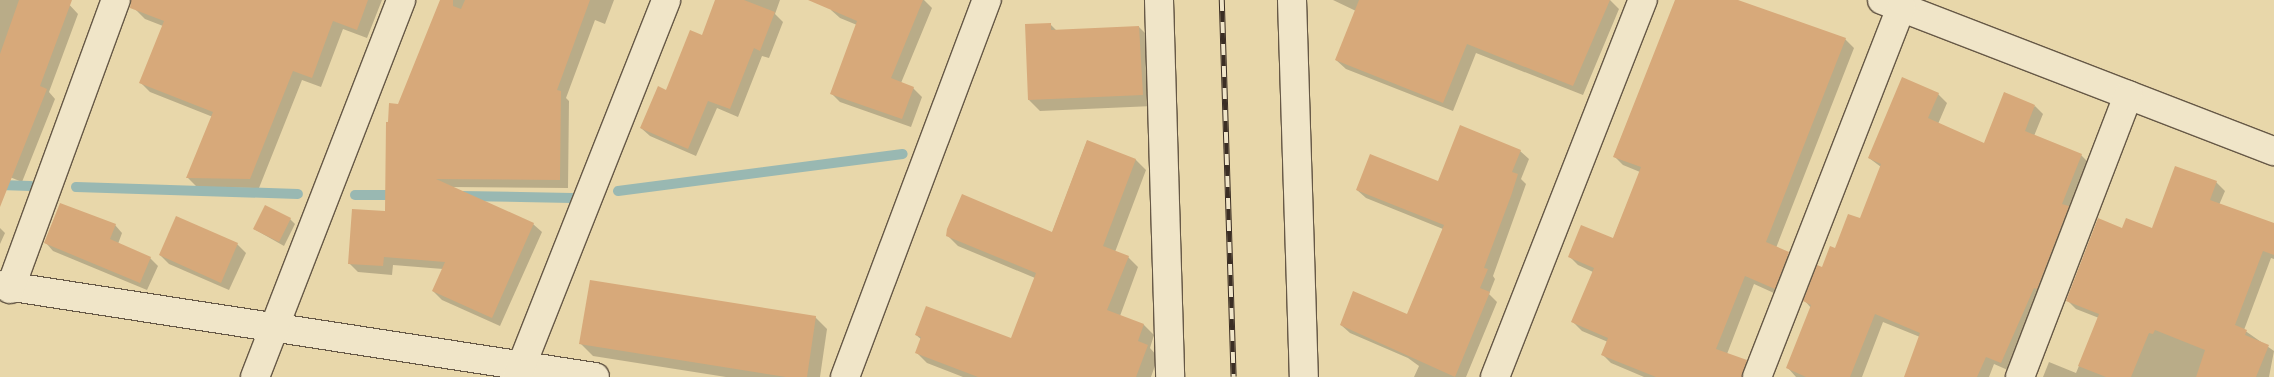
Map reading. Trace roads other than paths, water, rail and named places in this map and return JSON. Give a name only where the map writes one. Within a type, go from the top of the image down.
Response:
[{"type":"street","points":[[116,0],[5,287],[275,328],[519,371],[595,377]]},
{"type":"street","points":[[255,377],[401,0]]},
{"type":"street","points":[[519,371],[666,0]]},
{"type":"street","points":[[845,377],[988,0]]},
{"type":"street","points":[[1159,0],[1170,377]]},
{"type":"street","points":[[1292,0],[1304,377]]},
{"type":"street","points":[[1495,377],[1644,0]]},
{"type":"street","points":[[1757,377],[1892,4],[2274,151]]},
{"type":"street","points":[[2020,377],[2128,95]]},
{"type":"waterway","points":[[618,191],[903,154]]},
{"type":"waterway","points":[[0,185],[31,186]]},
{"type":"waterway","points":[[76,187],[298,194]]},
{"type":"waterway","points":[[355,195],[399,195]]},
{"type":"waterway","points":[[461,196],[572,198]]},
{"type":"railway","points":[[1222,0],[1234,377]]}]
